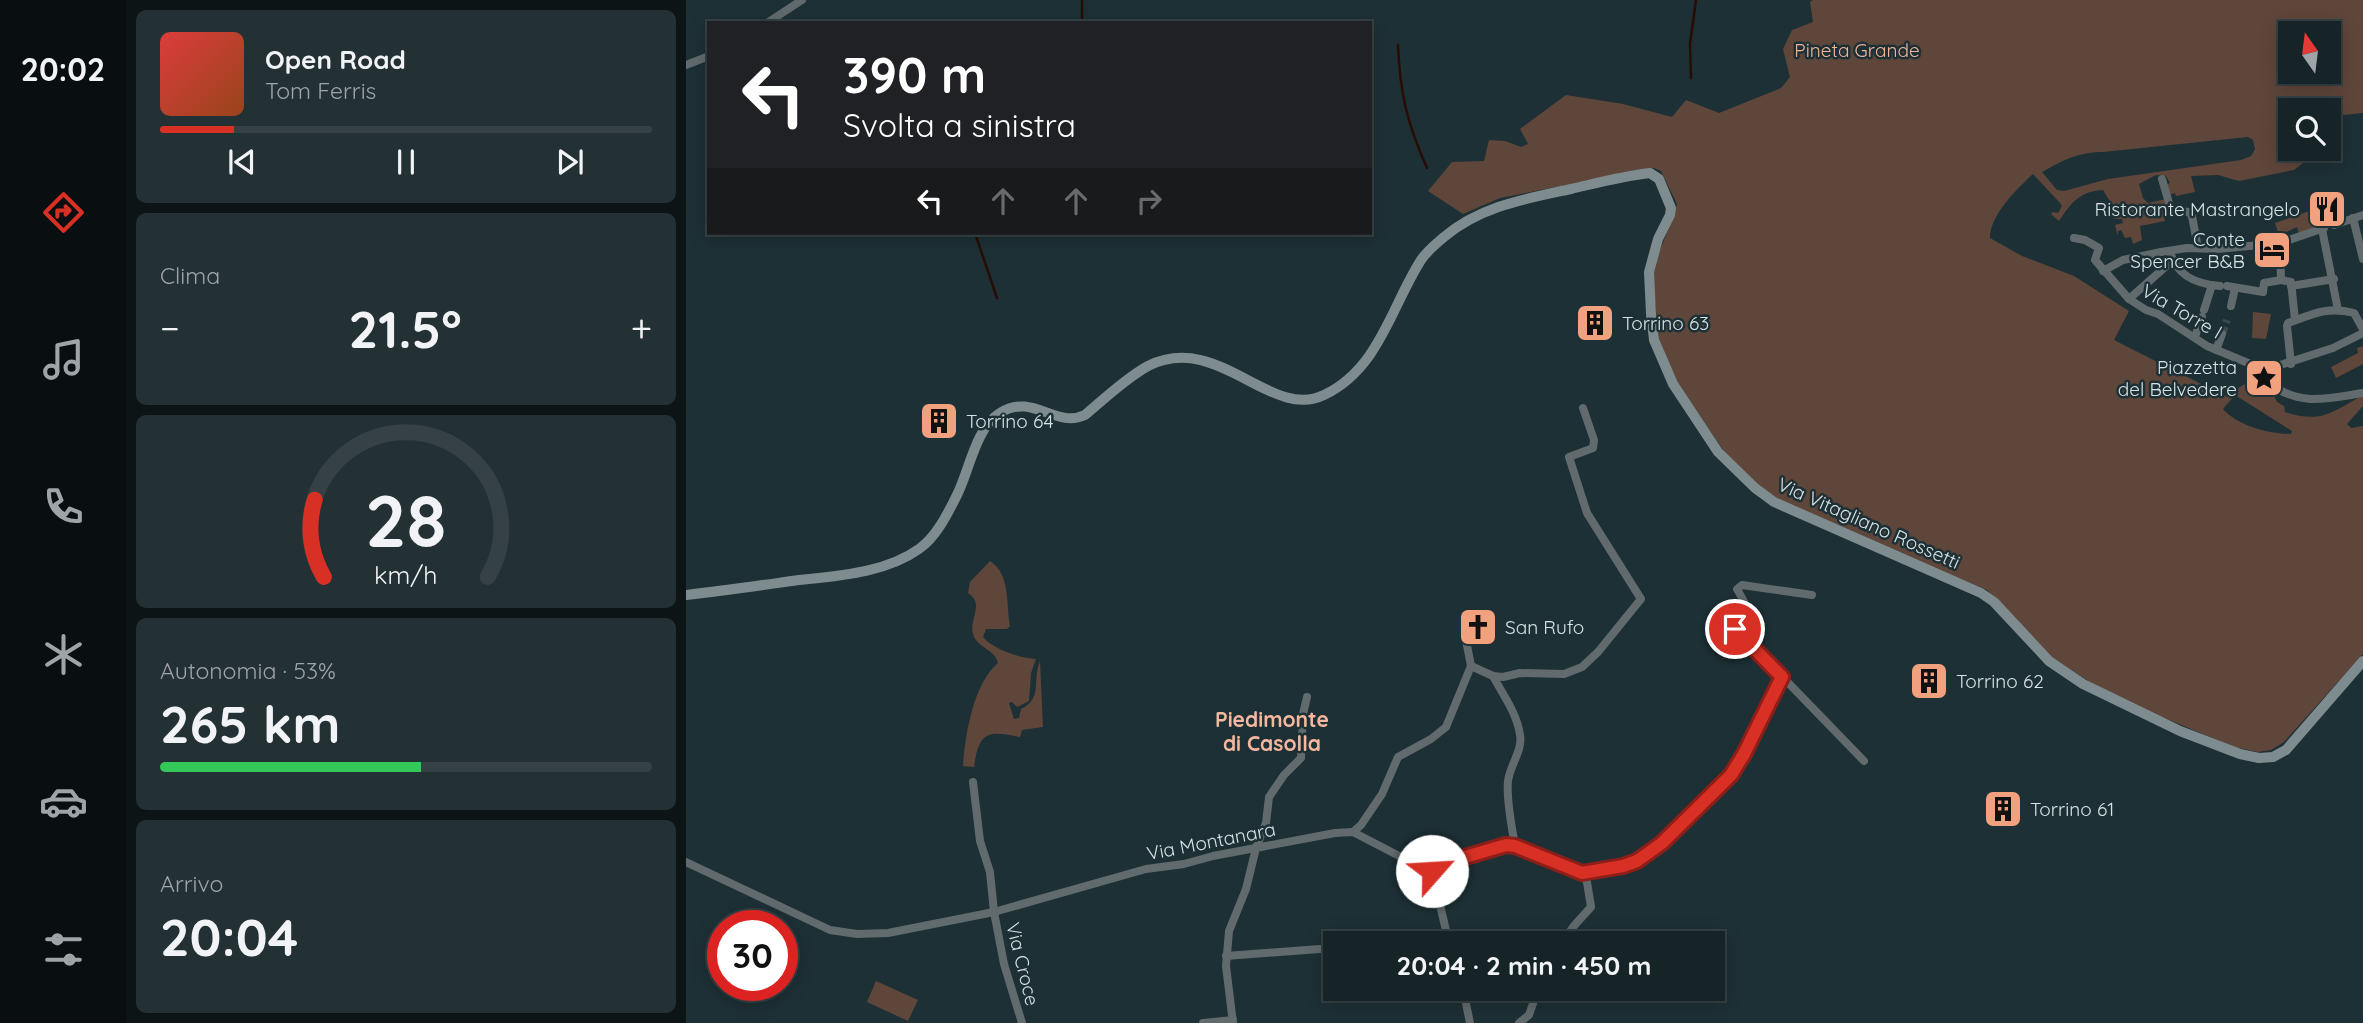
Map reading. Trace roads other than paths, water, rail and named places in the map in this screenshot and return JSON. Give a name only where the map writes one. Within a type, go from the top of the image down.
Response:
[{"type":"street","points":[[770,21],[802,0]]},
{"type":"street","points":[[686,65],[707,57]]},
{"type":"street","name":"Via Vitagliano Rossetti","points":[[686,595],[847,574],[898,562],[922,547],[939,528],[958,494],[988,424],[1010,408],[1029,406],[1062,418],[1078,419],[1148,366],[1177,358],[1214,363],[1286,399],[1309,400],[1324,395],[1349,378],[1367,360],[1377,346],[1422,258],[1462,223],[1508,203],[1650,173],[1659,179],[1671,208],[1671,215],[1658,239],[1649,272],[1654,340],[1672,384],[1718,452],[1755,488],[1774,502],[1981,593],[1994,602],[2049,661],[2083,684],[2180,732],[2240,754],[2259,758],[2273,757],[2286,750],[2363,662]]},
{"type":"street","points":[[2162,179],[2171,210],[2189,212],[2192,216],[2198,248]]},
{"type":"street","points":[[2333,225],[2363,215]]},
{"type":"street","points":[[2353,218],[2363,259]]},
{"type":"street","points":[[2104,271],[2123,260],[2170,251],[2280,243],[2323,229],[2339,310]]},
{"type":"street","name":"Via Torre I","points":[[2074,238],[2085,240],[2097,247],[2099,251],[2095,259],[2129,299],[2216,350],[2265,370]]},
{"type":"street","points":[[2280,243],[2281,280]]},
{"type":"street","points":[[2170,251],[2172,261],[2183,275],[2204,285],[2263,292],[2264,283],[2281,280],[2291,282],[2295,320]]},
{"type":"street","points":[[2129,299],[2172,261]]},
{"type":"street","points":[[2291,286],[2334,279]]},
{"type":"street","points":[[2223,286],[2231,306]]},
{"type":"street","points":[[2195,337],[2203,314],[2223,286]]},
{"type":"street","points":[[2291,363],[2287,326],[2295,320],[2324,310],[2354,313],[2363,331],[2333,348],[2291,363],[2265,370],[2267,382],[2297,399],[2363,393]]},
{"type":"street","points":[[2216,350],[2222,334]]},
{"type":"street","points":[[1471,666],[1493,676],[1503,677],[1520,673],[1564,674],[1582,667],[1598,652],[1641,599],[1587,513],[1569,457],[1593,448],[1594,440],[1583,408]]},
{"type":"street","points":[[1812,595],[1746,584],[1737,589],[1748,604],[1736,625],[1737,633],[1864,761]]},
{"type":"street","points":[[1465,635],[1471,666],[1446,727],[1431,739],[1398,757],[1382,794],[1361,825],[1353,832],[1402,858],[1431,867],[1506,845],[1515,846],[1582,873],[1637,861],[1662,843],[1731,775],[1782,677]]},
{"type":"street","points":[[1493,676],[1513,711],[1520,734],[1521,747],[1513,761],[1508,783],[1515,846]]},
{"type":"street","points":[[1203,1023],[1233,1022],[1226,956],[1229,931],[1246,889],[1256,848],[1266,823],[1269,797],[1284,775],[1301,758],[1303,714],[1307,697]]},
{"type":"street","name":"Via Croce","points":[[973,782],[980,841],[990,872],[1004,964],[1022,1023]]},
{"type":"street","name":"Via Montanara","points":[[686,862],[830,930],[857,934],[888,933],[994,912],[1146,869],[1184,864],[1335,833],[1353,832]]},
{"type":"street","points":[[1431,867],[1446,931]]},
{"type":"street","points":[[1570,931],[1591,908],[1587,882],[1582,873]]},
{"type":"street","points":[[1226,956],[1320,950]]},
{"type":"street","points":[[1465,1001],[1470,1023]]},
{"type":"street","points":[[1519,1023],[1529,1015],[1534,1001]]},
{"type":"waterway","points":[[1082,0],[1082,21]]},
{"type":"waterway","points":[[1691,78],[1690,44],[1696,0]]},
{"type":"waterway","points":[[1398,45],[1406,108],[1427,168]]},
{"type":"waterway","points":[[976,235],[997,298]]},
{"type":"tunnel","points":[[2222,334],[2227,320]]},
{"type":"place","name":"Ristorante Mastrangelo","points":[[2327,209]]},
{"type":"place","name":"Conte Spencer B&B","points":[[2272,250]]},
{"type":"place","name":"Torrino 63","points":[[1595,323]]},
{"type":"place","name":"Piazzetta del Belvedere","points":[[2264,378]]},
{"type":"place","name":"Torrino 64","points":[[939,421]]},
{"type":"place","name":"San Rufo","points":[[1478,627]]},
{"type":"place","name":"Torrino 62","points":[[1929,681]]},
{"type":"place","name":"Torrino 61","points":[[2003,809]]},
{"type":"district","name":"Piedimonte di Casolla","points":[[1272,731]]},
{"type":"park label","name":"Pineta Grande","points":[[1857,50]]}]
